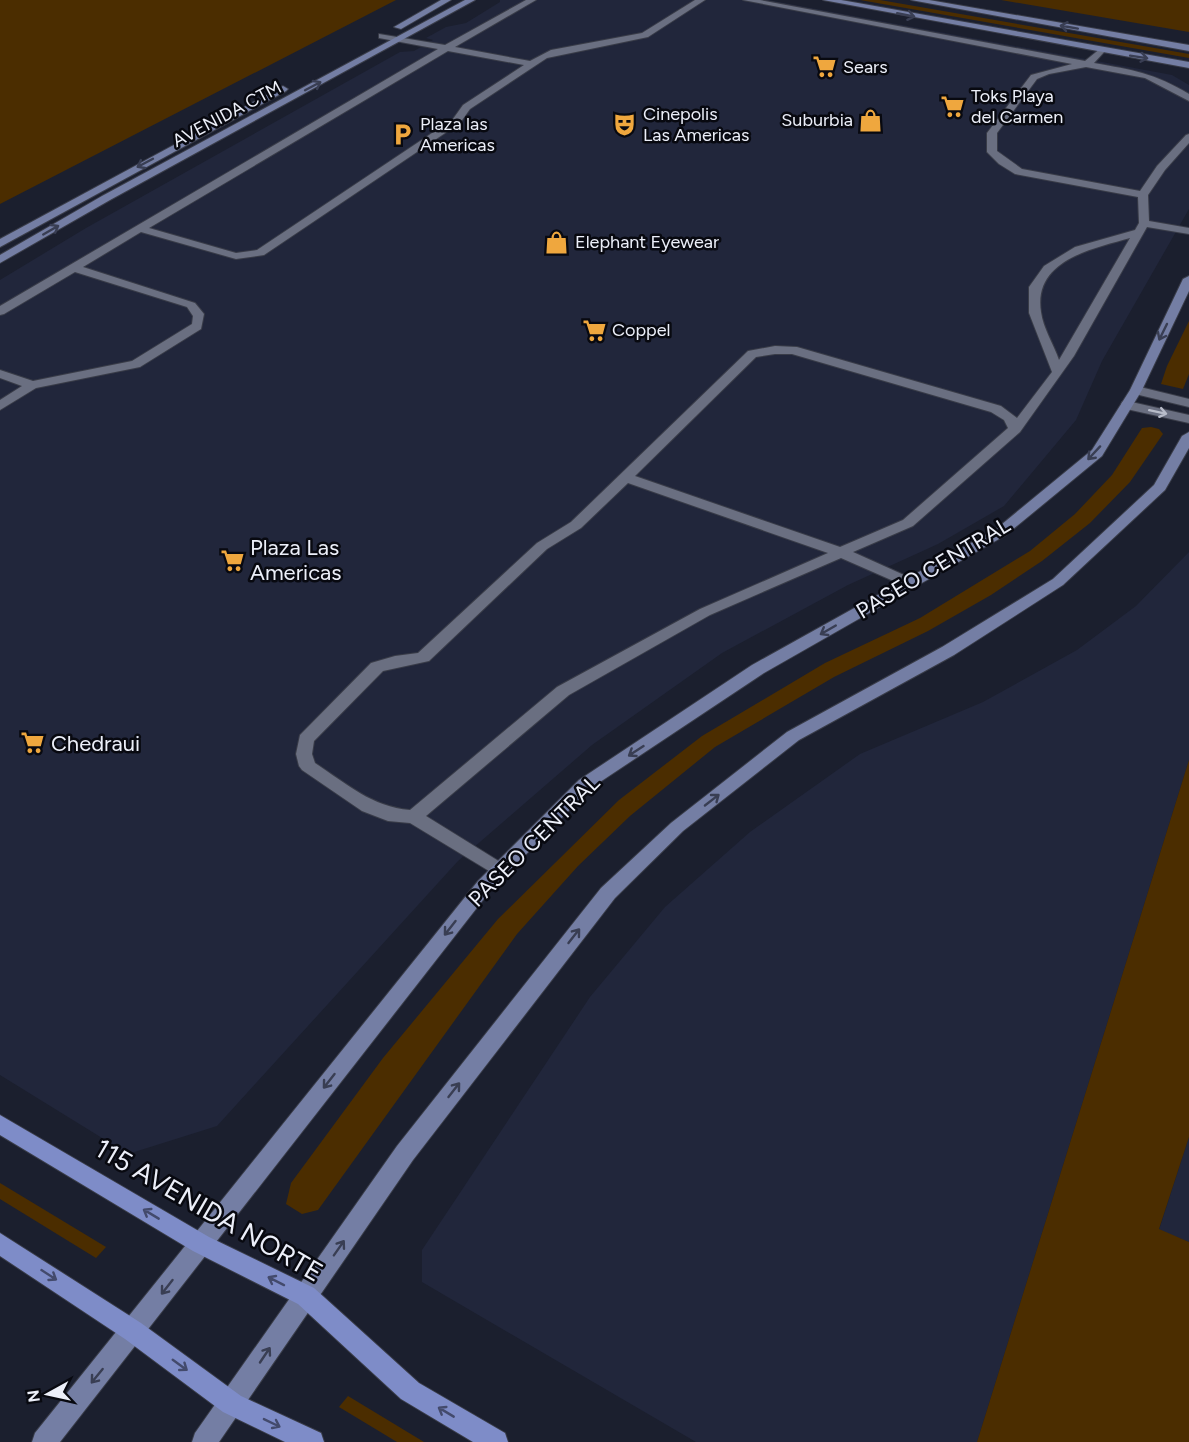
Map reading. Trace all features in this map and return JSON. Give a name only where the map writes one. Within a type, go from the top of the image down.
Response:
[{"type":"main road","points":[[371,42],[447,0]]},
{"type":"main road","name":"AVENIDA CTM","points":[[0,260],[106,198],[471,0]]},
{"type":"main road","points":[[827,0],[1189,65]]},
{"type":"main road","points":[[915,0],[1189,48]]},
{"type":"main road","name":"AVENIDA CTM","points":[[0,244],[298,81]]},
{"type":"main road","name":"PASEO CENTRAL","points":[[44,1442],[499,870],[585,784],[758,669],[1001,532],[1096,453],[1136,390],[1189,279]]},
{"type":"main road","points":[[204,1442],[405,1153],[608,893],[677,827],[793,736],[948,651],[1058,582],[1160,487],[1189,436]]},
{"type":"main road","name":"115 AVENIDA NORTE","points":[[0,1124],[201,1244],[306,1296],[410,1391],[496,1442]]},
{"type":"main road","points":[[0,1243],[133,1330],[232,1404],[312,1442]]},
{"type":"street","points":[[0,310],[532,0]]},
{"type":"street","points":[[138,228],[236,256],[260,253],[457,121],[466,107],[532,64],[554,52],[645,35],[701,0]]},
{"type":"street","points":[[747,0],[1148,76],[1189,98]]},
{"type":"street","points":[[382,36],[532,64]]},
{"type":"street","points":[[1101,51],[1088,64],[1047,72],[1034,77],[992,133],[992,152],[1019,172],[1143,195]]},
{"type":"street","points":[[414,817],[563,691],[705,612],[908,523],[1015,429],[1035,407],[1058,372],[1141,227],[1143,195],[1161,168],[1189,137]]},
{"type":"street","points":[[1058,372],[1035,312],[1035,287],[1048,268],[1079,249],[1141,227],[1189,231]]},
{"type":"street","points":[[0,406],[32,386],[136,364],[197,326],[200,319],[199,312],[191,305],[72,267]]},
{"type":"street","points":[[499,870],[414,817],[388,815],[368,807],[308,766],[304,753],[306,739],[377,667],[395,661],[423,657],[542,546],[576,525],[752,354],[768,350],[793,350],[923,390],[996,409],[1010,418],[1015,429]]},
{"type":"street","points":[[0,374],[32,386]]},
{"type":"street","points":[[1136,390],[1189,403]]},
{"type":"street","points":[[1127,405],[1189,419]]},
{"type":"street","points":[[625,477],[840,552],[910,583]]},
{"type":"shaded area","points":[[0,0],[396,0],[0,204]]},
{"type":"shaded area","points":[[500,0],[768,0],[1172,75],[1189,85],[1189,209],[1102,361],[1076,420],[1004,506],[938,544],[848,585],[722,653],[592,745],[458,861],[217,1126],[128,1154],[0,1075],[0,280],[86,228],[400,52],[414,51],[433,40],[426,38],[446,27],[466,23]]},
{"type":"shaded area","points":[[860,0],[880,0],[1189,54],[1189,58]]},
{"type":"shaded area","points":[[1001,0],[1189,0],[1189,32]]},
{"type":"shaded area","points":[[1189,321],[1189,374],[1183,389],[1161,384],[1167,366]]},
{"type":"shaded area","points":[[1142,428],[1159,429],[1163,434],[1130,482],[1090,523],[1042,561],[991,595],[928,631],[834,677],[715,747],[630,816],[578,866],[517,934],[318,1210],[302,1214],[286,1204],[291,1183],[383,1058],[498,919],[619,800],[702,736],[825,663],[920,618],[1030,551],[1075,514],[1112,475]]},
{"type":"shaded area","points":[[1189,552],[1189,760],[977,1442],[696,1442],[422,1282],[422,1250],[590,997],[665,907],[750,832],[860,754],[983,702],[1077,650],[1136,606]]},
{"type":"shaded area","points":[[1189,760],[1189,1137],[1159,1229],[1189,1242],[1189,1442],[977,1442]]},
{"type":"shaded area","points":[[1189,1137],[1189,1242],[1159,1230]]},
{"type":"shaded area","points":[[0,1183],[106,1247],[96,1258],[0,1199]]},
{"type":"shaded area","points":[[348,1396],[424,1442],[397,1442],[339,1407]]},
{"type":"place","name":"Sears","points":[[825,67]]},
{"type":"place","name":"Toks Playa del Carmen","points":[[953,106]]},
{"type":"place","name":"Suburbia","points":[[871,120]]},
{"type":"place","name":"Cinepolis Las Americas","points":[[625,124]]},
{"type":"place","name":"Plaza las Americas","points":[[402,134]]},
{"type":"place","name":"Elephant Eyewear","points":[[557,242]]},
{"type":"place","name":"Coppel","points":[[594,330]]},
{"type":"place","name":"Plaza Las Americas","points":[[232,560]]},
{"type":"place","name":"Chedraui","points":[[33,743]]}]
